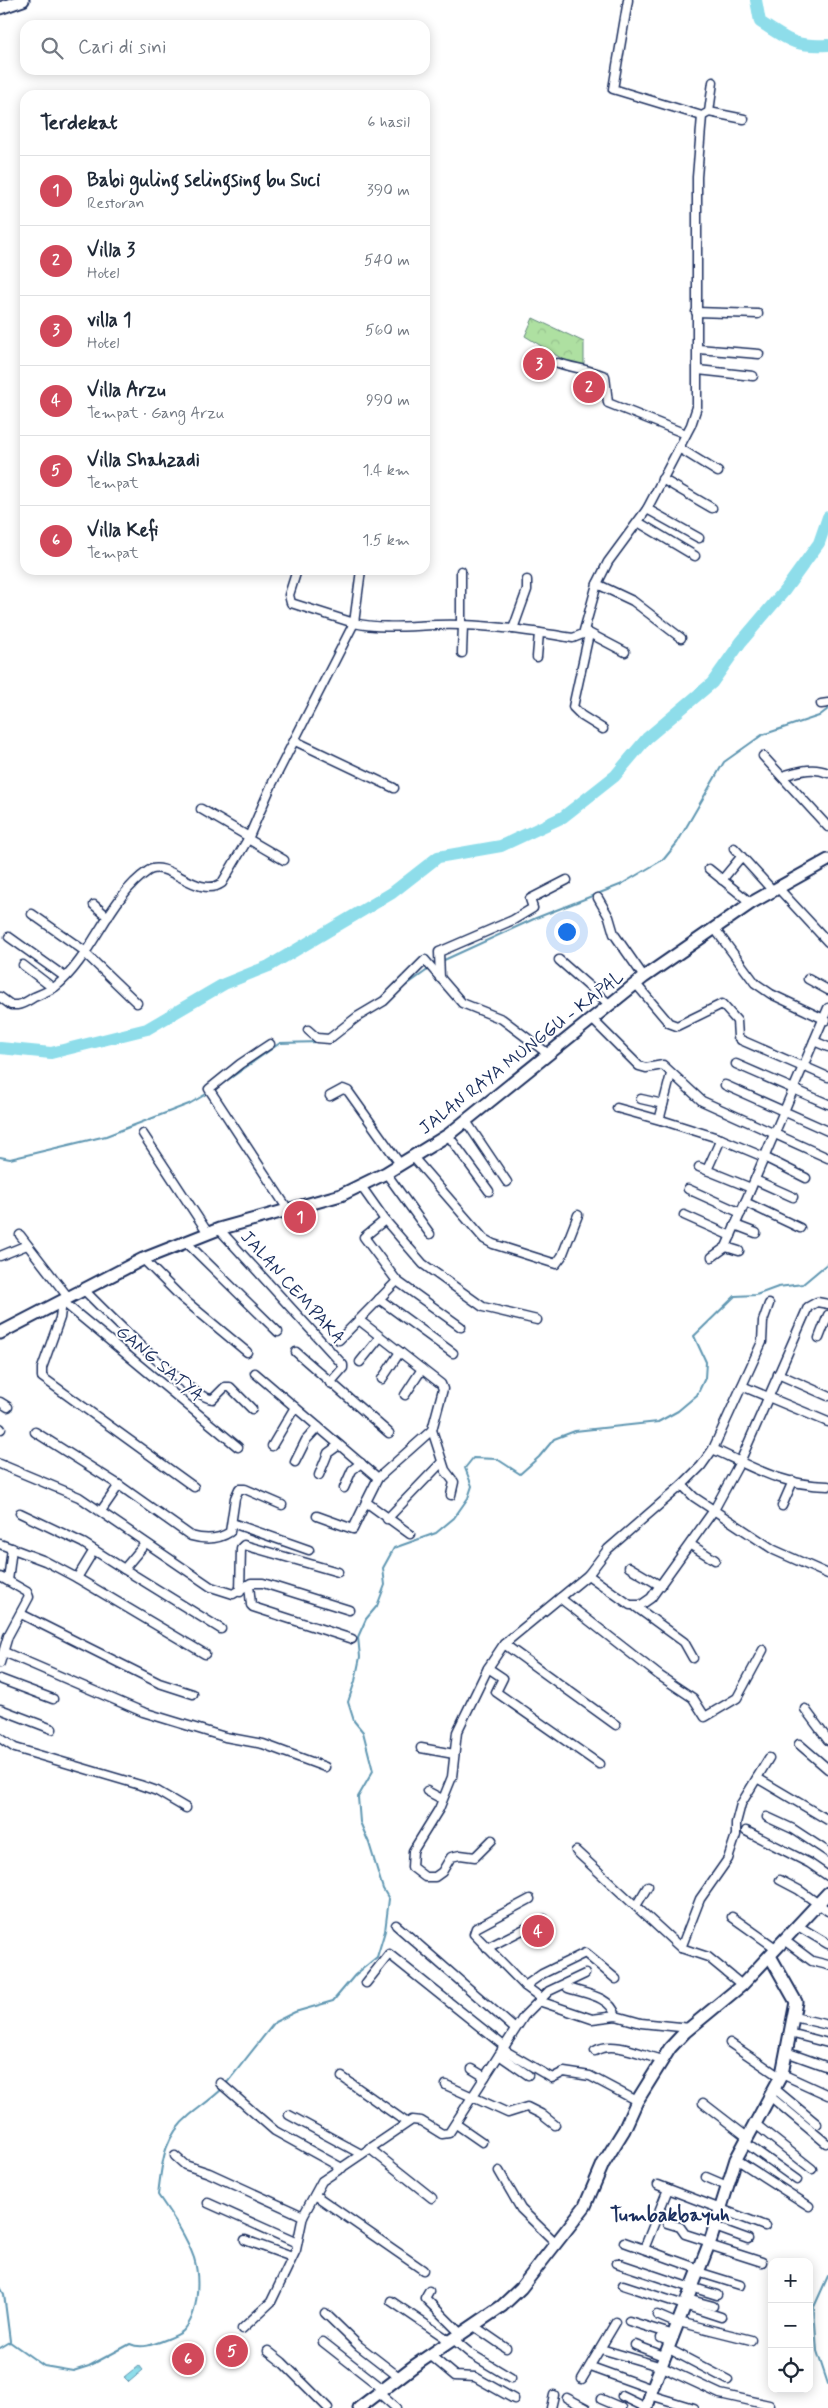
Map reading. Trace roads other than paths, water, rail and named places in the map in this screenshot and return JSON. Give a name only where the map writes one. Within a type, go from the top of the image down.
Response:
[{"type":"street","points":[[0,8],[23,0]]},
{"type":"street","points":[[628,0],[613,89],[706,114],[744,119]]},
{"type":"street","points":[[603,729],[582,716],[573,707],[597,584],[608,562],[647,509],[686,434],[697,406],[697,177],[712,82]]},
{"type":"street","points":[[696,312],[758,314]]},
{"type":"street","points":[[698,349],[759,354]]},
{"type":"street","points":[[558,363],[578,369],[587,369],[605,376],[608,403],[686,434]]},
{"type":"street","points":[[698,370],[753,376]]},
{"type":"street","points":[[679,448],[718,472]]},
{"type":"street","points":[[662,479],[712,508]]},
{"type":"street","points":[[647,509],[698,538]]},
{"type":"street","points":[[638,522],[695,556]]},
{"type":"street","points":[[461,570],[462,653]]},
{"type":"street","points":[[296,575],[289,596],[291,604],[370,627],[462,625],[513,629],[572,638],[580,637],[587,632]]},
{"type":"street","points":[[0,997],[11,1005],[17,1005],[53,988],[85,953],[108,917],[134,885],[154,868],[162,869],[202,886],[219,886],[249,838],[272,784],[354,623],[361,575]]},
{"type":"street","points":[[513,629],[527,590],[528,580]]},
{"type":"street","points":[[597,584],[633,601],[681,638]]},
{"type":"street","points":[[587,632],[625,652]]},
{"type":"street","points":[[537,657],[539,633]]},
{"type":"street","points":[[294,741],[394,788]]},
{"type":"street","points":[[763,756],[828,827]]},
{"type":"street","points":[[782,776],[818,769],[828,773]]},
{"type":"street","points":[[201,810],[284,860]]},
{"type":"street","points":[[734,848],[828,942]]},
{"type":"street","points":[[722,880],[741,857]]},
{"type":"street","name":"JALAN RAYA MUNGGU - KAPAL","points":[[0,1333],[143,1259],[214,1231],[287,1208],[341,1194],[362,1186],[386,1173],[448,1135],[547,1053],[640,981],[752,903],[828,860]]},
{"type":"street","points":[[709,869],[752,903]]},
{"type":"street","points":[[438,976],[439,952],[513,920],[532,908],[530,900],[567,880]]},
{"type":"street","points":[[598,898],[609,917],[614,934],[640,981],[669,1023],[677,1026],[717,1005],[723,1005],[737,1021],[738,1037],[741,1040],[828,1076]]},
{"type":"street","points":[[94,905],[108,917]]},
{"type":"street","points":[[32,914],[85,953],[137,1003]]},
{"type":"street","points":[[715,929],[755,983],[777,997],[826,1019]]},
{"type":"street","points":[[9,937],[65,977]]},
{"type":"street","points":[[308,1030],[317,1038],[329,1039],[357,1017],[384,1000],[424,960],[428,962],[462,1003],[502,1019],[547,1053]]},
{"type":"street","points":[[560,960],[609,1004]]},
{"type":"street","points":[[22,965],[53,988]]},
{"type":"street","points":[[808,980],[828,990]]},
{"type":"street","points":[[712,1257],[726,1247],[814,1040],[826,1019],[828,1008]]},
{"type":"street","points":[[591,1018],[639,1066],[646,1068],[661,1064],[702,1101],[719,1111],[774,1133],[828,1158]]},
{"type":"street","points":[[814,1040],[828,1047]]},
{"type":"street","points":[[270,1044],[240,1064],[209,1089],[287,1208]]},
{"type":"street","points":[[736,1064],[828,1104]]},
{"type":"street","points":[[660,1120],[671,1074]]},
{"type":"street","points":[[725,1085],[828,1131]]},
{"type":"street","points":[[330,1096],[343,1089],[348,1091],[400,1164]]},
{"type":"street","points":[[641,1099],[663,1104]]},
{"type":"street","points":[[617,1108],[721,1139],[764,1157],[806,1178]]},
{"type":"street","points":[[466,1121],[507,1182]]},
{"type":"street","name":"JALAN CEMPAKA","points":[[143,1134],[214,1231],[343,1366],[330,1383]]},
{"type":"street","points":[[448,1135],[489,1191]]},
{"type":"street","points":[[721,1139],[703,1169],[751,1188]]},
{"type":"street","points":[[413,1157],[484,1239],[493,1244],[556,1264],[562,1256],[578,1215]]},
{"type":"street","points":[[386,1173],[430,1234]]},
{"type":"street","points":[[755,1180],[794,1197]]},
{"type":"street","points":[[362,1186],[385,1220],[423,1264],[483,1307],[537,1320]]},
{"type":"street","points":[[688,1189],[741,1213]]},
{"type":"street","points":[[745,1202],[800,1228]]},
{"type":"street","points":[[684,1216],[731,1236]]},
{"type":"street","points":[[385,1220],[364,1237],[397,1281],[461,1326]]},
{"type":"street","points":[[735,1225],[756,1233]]},
{"type":"street","name":"GANG SATYA","points":[[20,1235],[65,1299],[238,1447]]},
{"type":"street","points":[[186,1242],[278,1332]]},
{"type":"street","points":[[0,1256],[27,1245]]},
{"type":"street","points":[[726,1247],[738,1251]]},
{"type":"street","points":[[143,1259],[182,1298],[247,1352]]},
{"type":"street","points":[[338,1340],[397,1281]]},
{"type":"street","points":[[84,1290],[154,1358],[198,1393],[213,1399],[225,1388],[230,1387],[252,1409]]},
{"type":"street","points":[[65,1299],[42,1368],[42,1378],[194,1487]]},
{"type":"street","points":[[379,1299],[453,1353]]},
{"type":"street","points":[[636,1606],[645,1603],[661,1586],[714,1510],[740,1462],[808,1307],[817,1302],[828,1304]]},
{"type":"street","points":[[492,1840],[475,1857],[460,1855],[451,1857],[435,1878],[425,1877],[412,1866],[411,1855],[439,1808],[452,1777],[457,1732],[488,1668],[504,1644],[588,1575],[608,1548],[682,1485],[701,1466],[713,1449],[762,1342],[763,1321],[769,1304]]},
{"type":"street","points":[[818,1338],[828,1315]]},
{"type":"street","points":[[359,1320],[441,1384],[443,1389],[432,1430],[442,1462],[454,1482],[451,1495]]},
{"type":"street","points":[[360,1362],[380,1336]]},
{"type":"street","points":[[296,1352],[389,1433]]},
{"type":"street","points":[[382,1379],[400,1352]]},
{"type":"street","points":[[405,1395],[422,1369]]},
{"type":"street","points":[[255,1373],[378,1478]]},
{"type":"street","points":[[778,1374],[828,1396]]},
{"type":"street","points":[[742,1386],[828,1422]]},
{"type":"street","points":[[0,1402],[8,1407]]},
{"type":"street","points":[[272,1446],[295,1407]]},
{"type":"street","points":[[295,1462],[306,1440],[318,1427]]},
{"type":"street","points":[[317,1516],[353,1529],[378,1478],[432,1430]]},
{"type":"street","points":[[35,1432],[119,1485],[192,1536],[202,1539],[217,1538],[230,1532],[235,1498],[239,1489],[242,1488],[282,1505]]},
{"type":"street","points":[[319,1475],[328,1453],[339,1445]]},
{"type":"street","points":[[713,1449],[773,1478],[808,1485],[828,1486]]},
{"type":"street","points":[[387,1519],[442,1462]]},
{"type":"street","points":[[344,1488],[352,1470],[361,1463]]},
{"type":"street","points":[[0,1464],[80,1497],[145,1544],[211,1587],[228,1594],[240,1592],[249,1585],[263,1583],[349,1610]]},
{"type":"street","points":[[782,1506],[793,1481]]},
{"type":"street","points":[[101,1511],[119,1485]]},
{"type":"street","points":[[682,1485],[694,1497],[774,1550],[828,1574]]},
{"type":"street","points":[[366,1502],[410,1534]]},
{"type":"street","points":[[20,1513],[94,1550],[221,1629]]},
{"type":"street","points":[[232,1523],[309,1550]]},
{"type":"street","points":[[0,1544],[45,1561],[77,1578],[205,1654]]},
{"type":"street","points":[[124,1569],[145,1544]]},
{"type":"street","points":[[240,1592],[241,1548],[244,1544],[338,1572]]},
{"type":"street","points":[[691,1545],[715,1560]]},
{"type":"street","points":[[8,1581],[12,1548]]},
{"type":"street","points":[[77,1578],[94,1550]]},
{"type":"street","points":[[628,1567],[661,1586]]},
{"type":"street","points":[[588,1575],[636,1606],[684,1642],[692,1658]]},
{"type":"street","points":[[0,1577],[28,1594],[29,1600],[8,1636],[0,1663]]},
{"type":"street","points":[[249,1585],[253,1607],[352,1639]]},
{"type":"street","points":[[560,1598],[660,1676],[693,1698],[705,1717],[737,1698],[763,1650]]},
{"type":"street","points":[[21,1614],[159,1683],[193,1694]]},
{"type":"street","points":[[504,1644],[616,1725]]},
{"type":"street","points":[[4,1652],[143,1712],[210,1734],[263,1744],[325,1767]]},
{"type":"street","points":[[488,1668],[503,1678],[496,1692],[599,1764]]},
{"type":"street","points":[[0,1679],[53,1699]]},
{"type":"street","points":[[0,1709],[52,1729]]},
{"type":"street","points":[[805,1709],[828,1740]]},
{"type":"street","points":[[0,1738],[15,1748],[157,1791],[186,1808]]},
{"type":"street","points":[[799,1744],[828,1770]]},
{"type":"street","points":[[421,1748],[454,1754]]},
{"type":"street","points":[[681,1948],[700,1899],[728,1858],[736,1835],[737,1815],[769,1758]]},
{"type":"street","points":[[757,1778],[828,1820]]},
{"type":"street","points":[[427,1791],[442,1799]]},
{"type":"street","points":[[767,1818],[794,1829],[828,1852]]},
{"type":"street","points":[[746,1831],[809,1863],[828,1876]]},
{"type":"street","points":[[576,1851],[681,1948],[708,1957],[742,1984]]},
{"type":"street","points":[[780,1880],[799,1890],[828,1911]]},
{"type":"street","points":[[636,1906],[648,1886]]},
{"type":"street","points":[[359,2408],[399,2377],[512,2298],[585,2206],[603,2164],[624,2130],[637,2101],[675,2042],[742,1984],[828,1893]]},
{"type":"street","points":[[530,1899],[474,1930],[474,1934],[540,1999],[592,2019],[616,2016],[641,2023],[690,2028]]},
{"type":"street","points":[[732,1917],[777,1948],[828,1965]]},
{"type":"street","points":[[487,1948],[544,1919]]},
{"type":"street","points":[[396,1925],[515,2029]]},
{"type":"street","points":[[798,1926],[828,1944]]},
{"type":"street","points":[[622,2396],[647,2408],[651,2392],[715,2228],[736,2159],[781,2076],[796,1999],[777,1948]]},
{"type":"street","points":[[525,1986],[542,1974],[585,1953],[616,1979]]},
{"type":"street","points":[[366,1983],[389,1954],[528,2075]]},
{"type":"street","points":[[242,2329],[271,2302],[292,2258],[303,2216],[322,2181],[406,2122],[421,2120],[442,2134],[449,2132],[456,2124],[524,2016],[540,1999],[585,1974]]},
{"type":"street","points":[[568,1988],[607,2001],[613,2007],[616,2016]]},
{"type":"street","points":[[794,2017],[828,2025]]},
{"type":"street","points":[[790,2033],[828,2043]]},
{"type":"street","points":[[730,2043],[781,2076],[828,2095]]},
{"type":"street","points":[[595,2051],[603,2046],[612,2047],[662,2060]]},
{"type":"street","points":[[501,2050],[552,2078],[564,2072],[590,2076],[637,2101]]},
{"type":"street","points":[[786,2052],[828,2067]]},
{"type":"street","points":[[472,2069],[485,2077]]},
{"type":"street","points":[[342,2077],[406,2122]]},
{"type":"street","points":[[220,2083],[275,2131],[342,2168]]},
{"type":"street","points":[[446,2085],[509,2114],[527,2107],[541,2114],[555,2126]]},
{"type":"street","points":[[773,2093],[817,2124]]},
{"type":"street","points":[[773,2093],[826,2143]]},
{"type":"street","points":[[703,2103],[745,2140],[797,2180]]},
{"type":"street","points":[[290,2115],[361,2154]]},
{"type":"street","points":[[754,2123],[812,2169]]},
{"type":"street","points":[[456,2124],[482,2142]]},
{"type":"street","points":[[369,2148],[432,2198]]},
{"type":"street","points":[[175,2156],[185,2165],[210,2173],[303,2216]]},
{"type":"street","points":[[736,2159],[809,2206]]},
{"type":"street","points":[[498,2171],[521,2209],[556,2244]]},
{"type":"street","points":[[706,2177],[727,2186]]},
{"type":"street","points":[[658,2185],[765,2226]]},
{"type":"street","points":[[644,2249],[668,2189]]},
{"type":"street","points":[[315,2195],[423,2270]]},
{"type":"street","points":[[208,2203],[297,2243]]},
{"type":"street","points":[[667,2223],[680,2227],[685,2234],[709,2244],[762,2262]]},
{"type":"street","points":[[715,2228],[748,2239]]},
{"type":"street","points":[[245,2240],[292,2258]]},
{"type":"street","points":[[624,2242],[740,2285]]},
{"type":"street","points":[[617,2263],[713,2306]]},
{"type":"street","points":[[623,2285],[688,2295],[717,2295]]},
{"type":"street","points":[[428,2291],[424,2298],[455,2338],[471,2354],[511,2378]]},
{"type":"street","points":[[688,2295],[721,2317]]},
{"type":"street","points":[[391,2301],[455,2338]]},
{"type":"street","points":[[325,2313],[359,2346],[399,2377]]},
{"type":"street","points":[[656,2315],[670,2342],[720,2394],[769,2405]]},
{"type":"street","points":[[629,2321],[670,2342],[728,2380]]},
{"type":"street","points":[[582,2379],[591,2367],[616,2322]]},
{"type":"street","points":[[474,2326],[506,2348]]},
{"type":"street","points":[[636,2345],[670,2342],[751,2340]]},
{"type":"street","points":[[323,2342],[381,2391],[396,2408]]},
{"type":"street","points":[[601,2349],[670,2342]]},
{"type":"street","points":[[268,2351],[282,2362],[328,2408]]},
{"type":"street","points":[[430,2355],[455,2376],[476,2378],[514,2399]]},
{"type":"street","points":[[591,2367],[693,2408]]},
{"type":"street","points":[[551,2408],[554,2395]]},
{"type":"street","points":[[567,2398],[586,2408]]},
{"type":"street","points":[[601,2399],[622,2408]]},
{"type":"water","points":[[139,2365],[143,2370],[129,2382],[124,2377]]},
{"type":"waterway","points":[[756,0],[760,22],[792,41],[807,45],[828,45]]},
{"type":"waterway","points":[[0,1048],[51,1053],[147,1029],[224,984],[269,966],[392,893],[438,857],[501,846],[563,817],[615,776],[647,738],[712,683],[741,642],[785,590],[819,543],[828,517]]},
{"type":"waterway","points":[[442,961],[536,918],[620,885],[664,859],[677,843],[724,762],[762,735],[819,716],[828,709]]},
{"type":"waterway","points":[[401,989],[429,969]]},
{"type":"waterway","points":[[212,1091],[280,1043],[320,1042]]},
{"type":"waterway","points":[[0,1157],[10,1159],[106,1136],[189,1104],[208,1093]]},
{"type":"waterway","points":[[226,2084],[275,2022],[295,2012],[333,2001],[355,1975],[377,1957],[385,1931],[389,1899],[383,1889],[369,1843],[360,1822],[358,1797],[373,1771],[363,1732],[354,1721],[348,1702],[360,1657],[358,1637],[366,1619],[377,1606],[385,1585],[383,1568],[394,1548],[436,1533],[454,1518],[468,1498],[472,1486],[465,1468],[473,1458],[497,1459],[520,1474],[539,1457],[554,1439],[575,1431],[658,1422],[678,1411],[697,1395],[705,1378],[706,1362],[694,1336],[735,1296],[756,1295],[778,1287],[803,1284],[828,1263]]},
{"type":"waterway","points":[[0,2348],[10,2342],[44,2366],[73,2371],[89,2366],[130,2344],[135,2346],[150,2345],[183,2331],[192,2316],[195,2306],[197,2296],[196,2266],[191,2249],[183,2233],[158,2195],[161,2172],[165,2151],[174,2132],[181,2123],[223,2088]]},
{"type":"waterway","points":[[828,2276],[814,2307],[817,2351],[828,2384]]},
{"type":"waterway","points":[[0,2287],[4,2294],[10,2341]]},
{"type":"place","name":"villa 1","points":[[539,364]]},
{"type":"place","name":"Villa 3","points":[[589,387]]},
{"type":"place","name":"Babi guling selingsing bu Suci","points":[[300,1217]]},
{"type":"place","name":"Villa Arzu","points":[[538,1931]]},
{"type":"place","name":"Villa Shahzadi","points":[[232,2351]]},
{"type":"place","name":"Villa Kefi","points":[[188,2359]]},
{"type":"district","name":"Tumbakbayuh","points":[[670,2214]]}]
